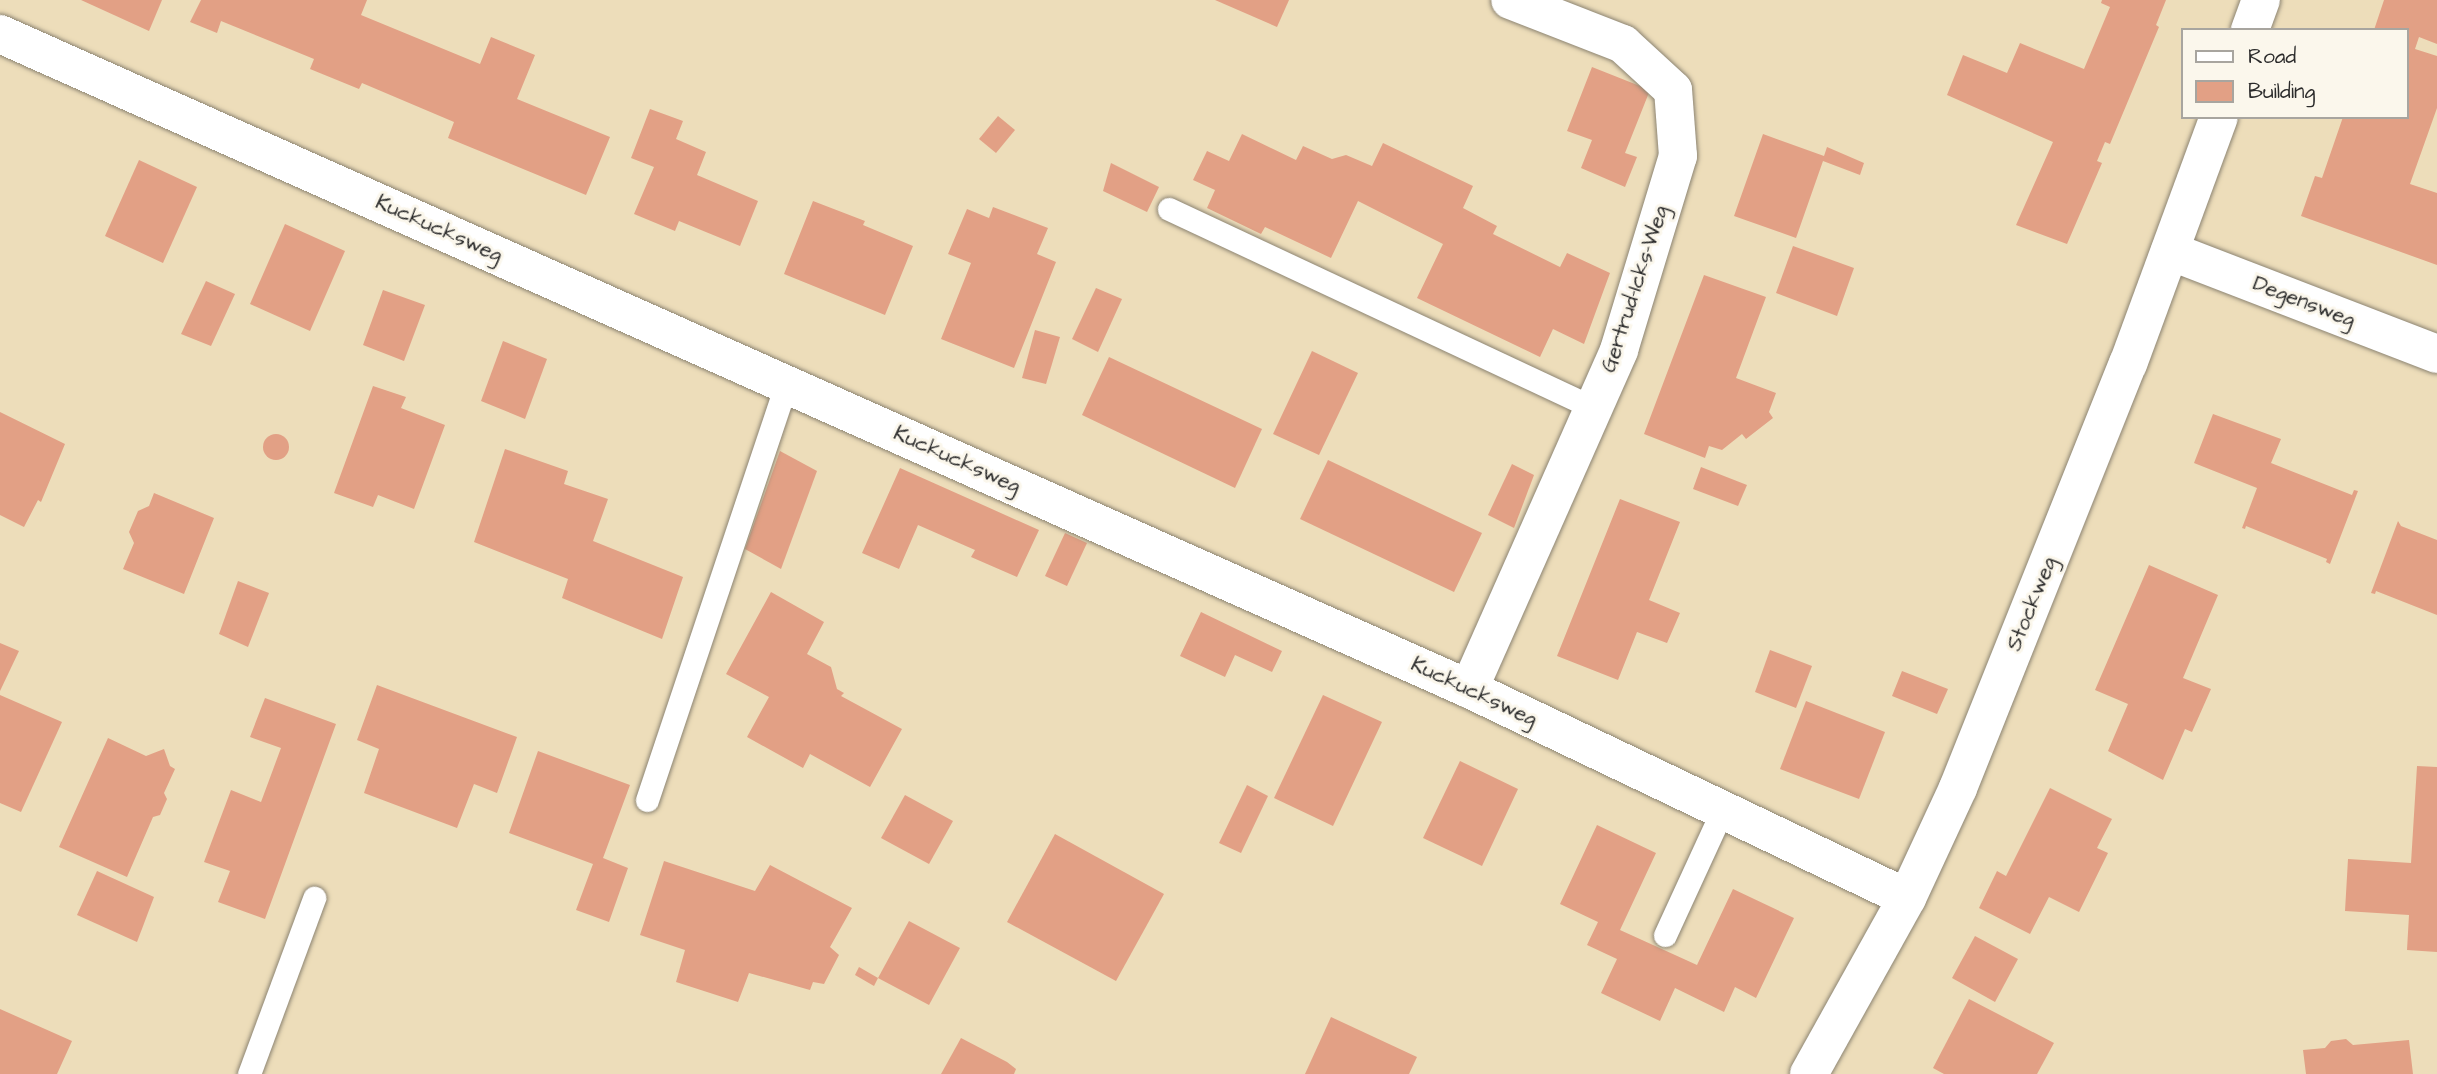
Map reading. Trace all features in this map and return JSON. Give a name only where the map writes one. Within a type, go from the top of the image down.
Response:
[{"type":"street","points":[[2251,28],[2261,0]]},
{"type":"street","name":"Gertrud-Icks-Weg","points":[[1469,689],[1619,350],[1678,156],[1673,90],[1623,44],[1513,1]]},
{"type":"street","name":"Kuckucksweg","points":[[0,34],[1469,689],[1908,898]]},
{"type":"street","name":"Stockweg","points":[[1810,1074],[1908,898],[2010,660],[2170,251],[2218,119]]},
{"type":"street","name":"Degensweg","points":[[2170,251],[2437,354]]},
{"type":"lane","points":[[1169,209],[1593,408]]},
{"type":"lane","points":[[647,800],[786,384]]},
{"type":"lane","points":[[1665,935],[1722,811]]},
{"type":"lane","points":[[249,1074],[314,898]]},
{"type":"building","points":[[81,0],[162,0],[149,31]]},
{"type":"building","points":[[201,0],[367,0],[361,15],[480,64],[491,37],[535,55],[517,99],[610,137],[586,195],[448,138],[454,122],[362,83],[359,89],[310,69],[314,59],[221,21],[217,33],[190,22]]},
{"type":"building","points":[[1215,0],[1289,0],[1277,27]]},
{"type":"building","points":[[2102,0],[2166,0],[2156,25],[2159,27],[2110,144],[2105,142],[2097,161],[2102,163],[2067,244],[2016,225],[2053,142],[1947,95],[1963,55],[2007,73],[2020,43],[2084,69],[2110,7],[2101,3]]},
{"type":"building","points":[[2384,0],[2437,0],[2437,44],[2419,37],[2415,49],[2437,56],[2437,108],[2410,184],[2437,193],[2437,265],[2301,216],[2315,176],[2322,178],[2342,119],[2409,119],[2409,28],[2375,28]]},
{"type":"building","points":[[1592,67],[1650,90],[1625,153],[1637,157],[1625,187],[1581,168],[1592,140],[1567,131]]},
{"type":"building","points":[[650,109],[683,121],[676,139],[706,152],[697,175],[758,201],[740,246],[679,221],[675,231],[634,214],[654,167],[631,158]]},
{"type":"building","points":[[998,116],[1015,130],[996,153],[979,139]]},
{"type":"building","points":[[1242,134],[1296,160],[1303,146],[1332,159],[1346,155],[1372,166],[1383,143],[1473,186],[1463,208],[1497,226],[1493,234],[1560,267],[1567,253],[1610,273],[1584,344],[1553,329],[1540,357],[1417,298],[1443,244],[1358,201],[1331,258],[1265,227],[1261,234],[1207,208],[1215,190],[1193,180],[1207,151],[1229,161]]},
{"type":"building","points":[[1763,134],[1824,156],[1827,147],[1864,163],[1860,175],[1823,161],[1796,238],[1734,216]]},
{"type":"building","points":[[139,160],[197,187],[163,263],[105,236]]},
{"type":"building","points":[[1111,163],[1159,187],[1147,212],[1103,191]]},
{"type":"building","points":[[813,201],[865,221],[863,225],[913,246],[885,315],[784,274]]},
{"type":"building","points":[[993,207],[1048,228],[1037,254],[1056,262],[1014,368],[941,339],[971,263],[948,254],[967,209],[989,218]]},
{"type":"building","points":[[285,224],[345,251],[310,331],[250,304]]},
{"type":"building","points":[[1793,246],[1854,268],[1837,316],[1776,293]]},
{"type":"building","points":[[1704,275],[1766,297],[1736,378],[1776,393],[1769,412],[1773,418],[1746,439],[1742,434],[1722,450],[1709,446],[1705,458],[1644,434]]},
{"type":"building","points":[[206,281],[235,294],[211,346],[181,334]]},
{"type":"building","points":[[1096,288],[1122,299],[1098,352],[1072,339]]},
{"type":"building","points":[[383,290],[425,305],[404,361],[363,345]]},
{"type":"building","points":[[1035,330],[1060,337],[1046,384],[1022,378]]},
{"type":"building","points":[[503,341],[547,359],[525,419],[481,401]]},
{"type":"building","points":[[1312,351],[1358,373],[1319,455],[1273,434]]},
{"type":"building","points":[[1109,357],[1262,429],[1235,488],[1082,415]]},
{"type":"building","points":[[373,386],[406,397],[401,408],[445,425],[414,509],[378,495],[373,507],[334,493]]},
{"type":"building","points":[[0,412],[65,444],[41,502],[38,500],[24,527],[0,515]]},
{"type":"building","points":[[2213,414],[2281,439],[2271,463],[2352,495],[2354,490],[2358,491],[2330,564],[2326,562],[2327,559],[2246,526],[2245,529],[2242,528],[2257,488],[2194,463]]},
{"type":"building","points":[[276,434],[285,438],[289,447],[285,456],[276,460],[267,456],[263,447],[267,438]]},
{"type":"building","points":[[505,449],[568,471],[564,484],[608,499],[593,541],[683,577],[662,639],[562,598],[568,579],[474,542]]},
{"type":"building","points":[[780,451],[817,471],[781,569],[745,549]]},
{"type":"building","points":[[1328,460],[1482,533],[1454,592],[1300,519]]},
{"type":"building","points":[[1512,464],[1534,475],[1514,528],[1488,515]]},
{"type":"building","points":[[1701,467],[1747,485],[1738,506],[1693,489]]},
{"type":"building","points":[[900,468],[1039,530],[1017,577],[971,557],[975,550],[918,525],[899,569],[862,553]]},
{"type":"building","points":[[154,493],[214,518],[184,594],[123,569],[134,543],[129,532],[138,511],[149,506]]},
{"type":"building","points":[[1620,499],[1680,522],[1649,600],[1680,613],[1667,643],[1637,632],[1618,680],[1557,656]]},
{"type":"building","points":[[2398,521],[2401,526],[2437,540],[2437,615],[2376,591],[2375,594],[2371,593]]},
{"type":"building","points":[[1065,533],[1087,543],[1067,586],[1045,576]]},
{"type":"building","points":[[2149,565],[2218,595],[2183,678],[2211,689],[2192,732],[2185,729],[2163,780],[2108,751],[2128,704],[2095,690]]},
{"type":"building","points":[[238,581],[269,593],[248,647],[219,634]]},
{"type":"building","points":[[771,592],[824,622],[807,654],[831,667],[837,689],[844,693],[841,696],[902,729],[870,787],[810,754],[803,768],[747,737],[769,697],[726,674]]},
{"type":"building","points":[[1201,612],[1282,651],[1272,672],[1235,655],[1225,677],[1180,656]]},
{"type":"building","points":[[0,643],[19,651],[0,691]]},
{"type":"building","points":[[1770,650],[1812,666],[1796,708],[1755,692]]},
{"type":"building","points":[[1902,671],[1948,689],[1937,714],[1892,696]]},
{"type":"building","points":[[377,685],[517,737],[497,793],[474,784],[457,828],[364,793],[379,749],[357,740]]},
{"type":"building","points":[[0,695],[62,722],[21,812],[0,803]]},
{"type":"building","points":[[1323,695],[1382,722],[1333,826],[1274,798]]},
{"type":"building","points":[[265,698],[336,724],[265,919],[218,902],[230,871],[204,862],[231,790],[261,802],[281,748],[250,737]]},
{"type":"building","points":[[1806,701],[1885,732],[1859,799],[1780,769]]},
{"type":"building","points":[[108,738],[146,756],[164,749],[170,766],[175,769],[164,793],[167,799],[160,815],[153,817],[127,877],[59,847]]},
{"type":"building","points":[[538,751],[630,785],[603,858],[628,868],[609,922],[576,910],[593,864],[509,833]]},
{"type":"building","points":[[1460,761],[1518,789],[1482,866],[1423,838]]},
{"type":"building","points":[[2417,766],[2437,767],[2437,952],[2407,950],[2409,915],[2345,911],[2348,859],[2411,863]]},
{"type":"building","points":[[1247,785],[1268,796],[1241,853],[1219,843]]},
{"type":"building","points":[[2050,788],[2112,819],[2097,848],[2108,853],[2079,912],[2049,897],[2030,934],[1979,908],[1997,871],[2006,876]]},
{"type":"building","points":[[905,795],[953,821],[929,864],[881,838]]},
{"type":"building","points":[[1597,825],[1656,853],[1620,930],[1697,965],[1733,889],[1794,918],[1756,998],[1735,987],[1724,1012],[1675,988],[1660,1021],[1601,993],[1617,959],[1587,945],[1598,922],[1560,904]]},
{"type":"building","points":[[1055,834],[1164,894],[1116,981],[1007,922]]},
{"type":"building","points":[[664,861],[755,891],[770,865],[852,908],[830,947],[839,955],[824,984],[813,982],[810,990],[749,973],[738,1002],[676,982],[685,950],[640,935]]},
{"type":"building","points":[[97,871],[154,897],[137,942],[77,915]]},
{"type":"building","points":[[909,921],[960,948],[929,1005],[878,978]]},
{"type":"building","points":[[1975,936],[2018,959],[1995,1002],[1952,978]]},
{"type":"building","points":[[859,967],[878,978],[874,986],[855,975]]},
{"type":"building","points":[[1969,999],[2054,1043],[2037,1074],[1944,1074],[1933,1068]]},
{"type":"building","points":[[0,1009],[72,1041],[57,1074],[0,1074]]},
{"type":"building","points":[[1331,1017],[1417,1057],[1409,1074],[1305,1074]]},
{"type":"building","points":[[961,1038],[1007,1062],[1016,1069],[1014,1074],[941,1074]]},
{"type":"building","points":[[2346,1039],[2353,1045],[2409,1040],[2413,1074],[2306,1074],[2303,1050],[2325,1048],[2331,1041]]}]
